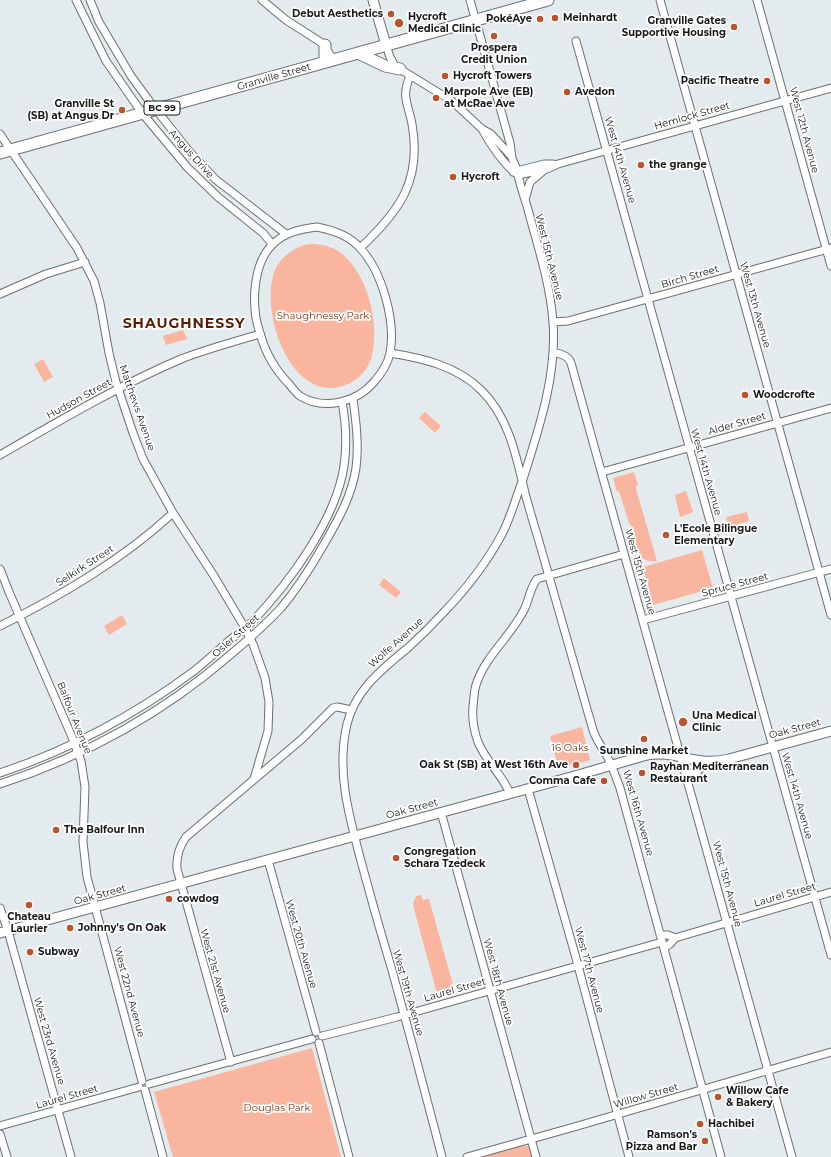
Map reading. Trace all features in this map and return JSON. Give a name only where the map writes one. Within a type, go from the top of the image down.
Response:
[{"type":"highway","name":"Granville Street","points":[[5,152],[548,0]]},
{"type":"highway","points":[[325,45],[329,61]]},
{"type":"highway","points":[[358,53],[384,66],[400,70]]},
{"type":"main road","points":[[372,0],[386,45]]},
{"type":"main road","name":"Oak Street","points":[[4,932],[510,794],[654,753],[681,756],[704,762],[722,760],[831,731]]},
{"type":"main road","points":[[687,776],[696,772],[704,762]]},
{"type":"street","name":"Angus Drive","points":[[76,0],[106,61],[142,114],[187,167],[218,197],[263,233],[272,244]]},
{"type":"street","name":"Angus Drive","points":[[90,0],[99,22],[118,56],[155,110],[188,150],[215,179],[286,234]]},
{"type":"street","points":[[262,0],[286,20],[325,45]]},
{"type":"street","name":"West 15th Avenue","points":[[470,0],[510,143],[512,158],[544,270],[553,322],[553,352],[564,355],[569,358],[572,363],[792,1157]]},
{"type":"street","name":"West 13th Avenue","points":[[660,0],[831,615]]},
{"type":"street","name":"West 12th Avenue","points":[[757,0],[829,248],[831,266]]},
{"type":"street","name":"West 14th Avenue","points":[[576,41],[831,955]]},
{"type":"street","points":[[386,45],[391,59],[400,70],[452,101],[482,128],[491,134],[512,158]]},
{"type":"street","points":[[360,248],[389,219],[408,188],[412,174],[414,150],[412,127],[405,97],[407,83],[410,76]]},
{"type":"street","name":"Hemlock Street","points":[[516,172],[547,168],[831,88]]},
{"type":"street","points":[[482,128],[487,137],[516,172]]},
{"type":"street","name":"Matthews Avenue","points":[[0,134],[5,152],[77,248],[85,262],[94,281],[100,304],[109,354],[118,388],[143,459],[173,513],[214,576],[250,639],[265,678],[269,702],[268,731],[254,779]]},
{"type":"street","name":"Hemlock Street","points":[[516,172],[544,164],[558,164]]},
{"type":"street","points":[[525,200],[530,182],[547,168]]},
{"type":"street","points":[[317,227],[332,230],[348,237],[360,248],[374,268],[384,290],[390,319],[390,353],[386,364],[376,381],[366,392],[353,399],[342,402],[330,404],[312,402],[300,396],[284,379],[272,361],[260,334],[256,319],[255,296],[258,272],[265,254],[272,244],[286,234],[302,229],[317,227]]},
{"type":"street","name":"Birch Street","points":[[553,322],[566,321],[829,248]]},
{"type":"street","points":[[0,294],[46,274],[85,262]]},
{"type":"street","name":"Hudson Street","points":[[0,455],[118,388],[209,349],[260,334]]},
{"type":"street","name":"Wolfe Avenue","points":[[354,836],[345,799],[342,766],[345,732],[352,710],[362,690],[372,678],[432,625],[456,599],[501,536],[522,480],[543,413],[549,386],[553,352]]},
{"type":"street","name":"West 16th Avenue","points":[[390,353],[431,362],[451,369],[470,380],[482,391],[502,419],[516,455],[595,738],[611,765],[620,788],[721,1157]]},
{"type":"street","name":"Osler Street","points":[[0,784],[51,766],[78,754],[115,735],[156,711],[203,679],[250,639],[281,608],[295,590],[336,524],[347,499],[356,468],[357,437],[353,399]]},
{"type":"street","name":"Osler Street","points":[[0,773],[48,755],[117,721],[151,701],[195,671],[260,613],[286,582],[311,545],[337,494],[344,467],[346,438],[342,402]]},
{"type":"street","name":"Alder Street","points":[[602,472],[831,408]]},
{"type":"street","name":"Selkirk Street","points":[[0,626],[60,594],[96,572],[134,546],[173,513]]},
{"type":"street","points":[[510,794],[507,784],[488,762],[474,729],[472,711],[476,685],[482,670],[524,610],[535,581],[549,575],[624,554]]},
{"type":"street","name":"Balfour Avenue","points":[[0,569],[74,742],[83,770],[85,787],[83,831],[85,865],[95,907]]},
{"type":"street","name":"Spruce Street","points":[[643,620],[831,569]]},
{"type":"street","points":[[181,884],[177,863],[181,844],[186,837],[302,739],[332,708],[337,707],[352,710]]},
{"type":"street","name":"West 17th Avenue","points":[[528,789],[578,965],[629,1157]]},
{"type":"street","name":"West 18th Avenue","points":[[441,812],[536,1157]]},
{"type":"street","name":"West 19th Avenue","points":[[354,836],[442,1157]]},
{"type":"street","name":"West 20th Avenue","points":[[268,860],[349,1157]]},
{"type":"street","name":"West 21st Avenue","points":[[181,884],[231,1062]]},
{"type":"street","name":"Laurel Street","points":[[0,1126],[404,1015],[662,942],[670,944],[675,938],[831,892]]},
{"type":"street","name":"West 22nd Avenue","points":[[95,907],[163,1157]]},
{"type":"street","name":"West 23rd Avenue","points":[[0,908],[4,932],[71,1157]]},
{"type":"street","name":"Laurel Street","points":[[662,942],[668,935],[675,938]]},
{"type":"street","name":"Willow Street","points":[[467,1157],[831,1052]]},
{"type":"street","points":[[0,1134],[7,1157]]},
{"type":"green space","name":"Shaughnessy Park","points":[[309,244],[331,247],[348,260],[357,271],[369,298],[374,328],[372,355],[369,364],[363,372],[348,384],[328,388],[310,382],[295,369],[284,350],[275,329],[271,307],[271,285],[276,268],[282,259],[290,252]]},
{"type":"green space","points":[[183,330],[187,339],[166,345],[163,336]]},
{"type":"green space","points":[[43,359],[53,377],[44,382],[34,364]]},
{"type":"green space","points":[[425,412],[441,426],[435,433],[419,418]]},
{"type":"green space","points":[[634,472],[638,485],[636,486],[636,489],[657,561],[649,561],[642,558],[636,544],[635,532],[629,523],[619,491],[617,492],[613,478]]},
{"type":"green space","points":[[686,491],[693,512],[680,517],[675,495]]},
{"type":"green space","points":[[747,512],[749,521],[729,527],[726,517]]},
{"type":"green space","points":[[702,550],[713,588],[653,605],[643,567]]},
{"type":"green space","points":[[384,578],[401,592],[396,598],[379,585]]},
{"type":"green space","points":[[122,615],[127,624],[109,635],[104,626]]},
{"type":"green space","name":"16 Oaks","points":[[582,727],[590,760],[559,769],[550,736]]},
{"type":"green space","points":[[421,895],[423,900],[429,899],[455,992],[438,997],[413,904],[416,896]]},
{"type":"green space","name":"Douglas Park","points":[[312,1048],[341,1157],[173,1157],[154,1092]]},
{"type":"green space","points":[[525,1145],[529,1147],[532,1157],[481,1157]]},
{"type":"place","name":"Debut Aesthetics","points":[[391,14]]},
{"type":"place","name":"Meinhardt","points":[[555,18]]},
{"type":"place","name":"PokéAye","points":[[540,19]]},
{"type":"place","name":"Hycroft Medical Clinic","points":[[399,23]]},
{"type":"place","name":"Granville Gates Supportive Housing","points":[[734,27]]},
{"type":"place","name":"Prospera Credit Union","points":[[494,36]]},
{"type":"place","name":"Hycroft Towers","points":[[445,76]]},
{"type":"place","name":"Pacific Theatre","points":[[767,81]]},
{"type":"place","name":"Avedon","points":[[567,92]]},
{"type":"place","name":"Marpole Ave (EB) at McRae Ave","points":[[436,98]]},
{"type":"place","name":"Granville St (SB) at Angus Dr","points":[[122,110]]},
{"type":"place","name":"the grange","points":[[641,165]]},
{"type":"place","name":"Hycroft","points":[[453,177]]},
{"type":"place","name":"Woodcrofte","points":[[745,395]]},
{"type":"place","name":"L'Ecole Bilingue Elementary","points":[[666,535]]},
{"type":"place","name":"Una Medical Clinic","points":[[683,722]]},
{"type":"place","name":"Sunshine Market","points":[[644,739]]},
{"type":"place","name":"Oak St (SB) at West 16th Ave","points":[[576,765]]},
{"type":"place","name":"Rayhan Mediterranean Restaurant","points":[[642,773]]},
{"type":"place","name":"Comma Cafe","points":[[604,781]]},
{"type":"place","name":"The Balfour Inn","points":[[56,830]]},
{"type":"place","name":"Congregation Schara Tzedeck","points":[[396,858]]},
{"type":"place","name":"cowdog","points":[[169,899]]},
{"type":"place","name":"Chateau Laurier","points":[[29,905]]},
{"type":"place","name":"Johnny's On Oak","points":[[70,928]]},
{"type":"place","name":"Subway","points":[[30,952]]},
{"type":"place","name":"Willow Cafe & Bakery","points":[[718,1097]]},
{"type":"place","name":"Hachibei","points":[[700,1124]]},
{"type":"place","name":"Ramson's Pizza and Bar","points":[[705,1141]]},
{"type":"district","name":"SHAUGHNESSY","points":[[184,324]]}]
